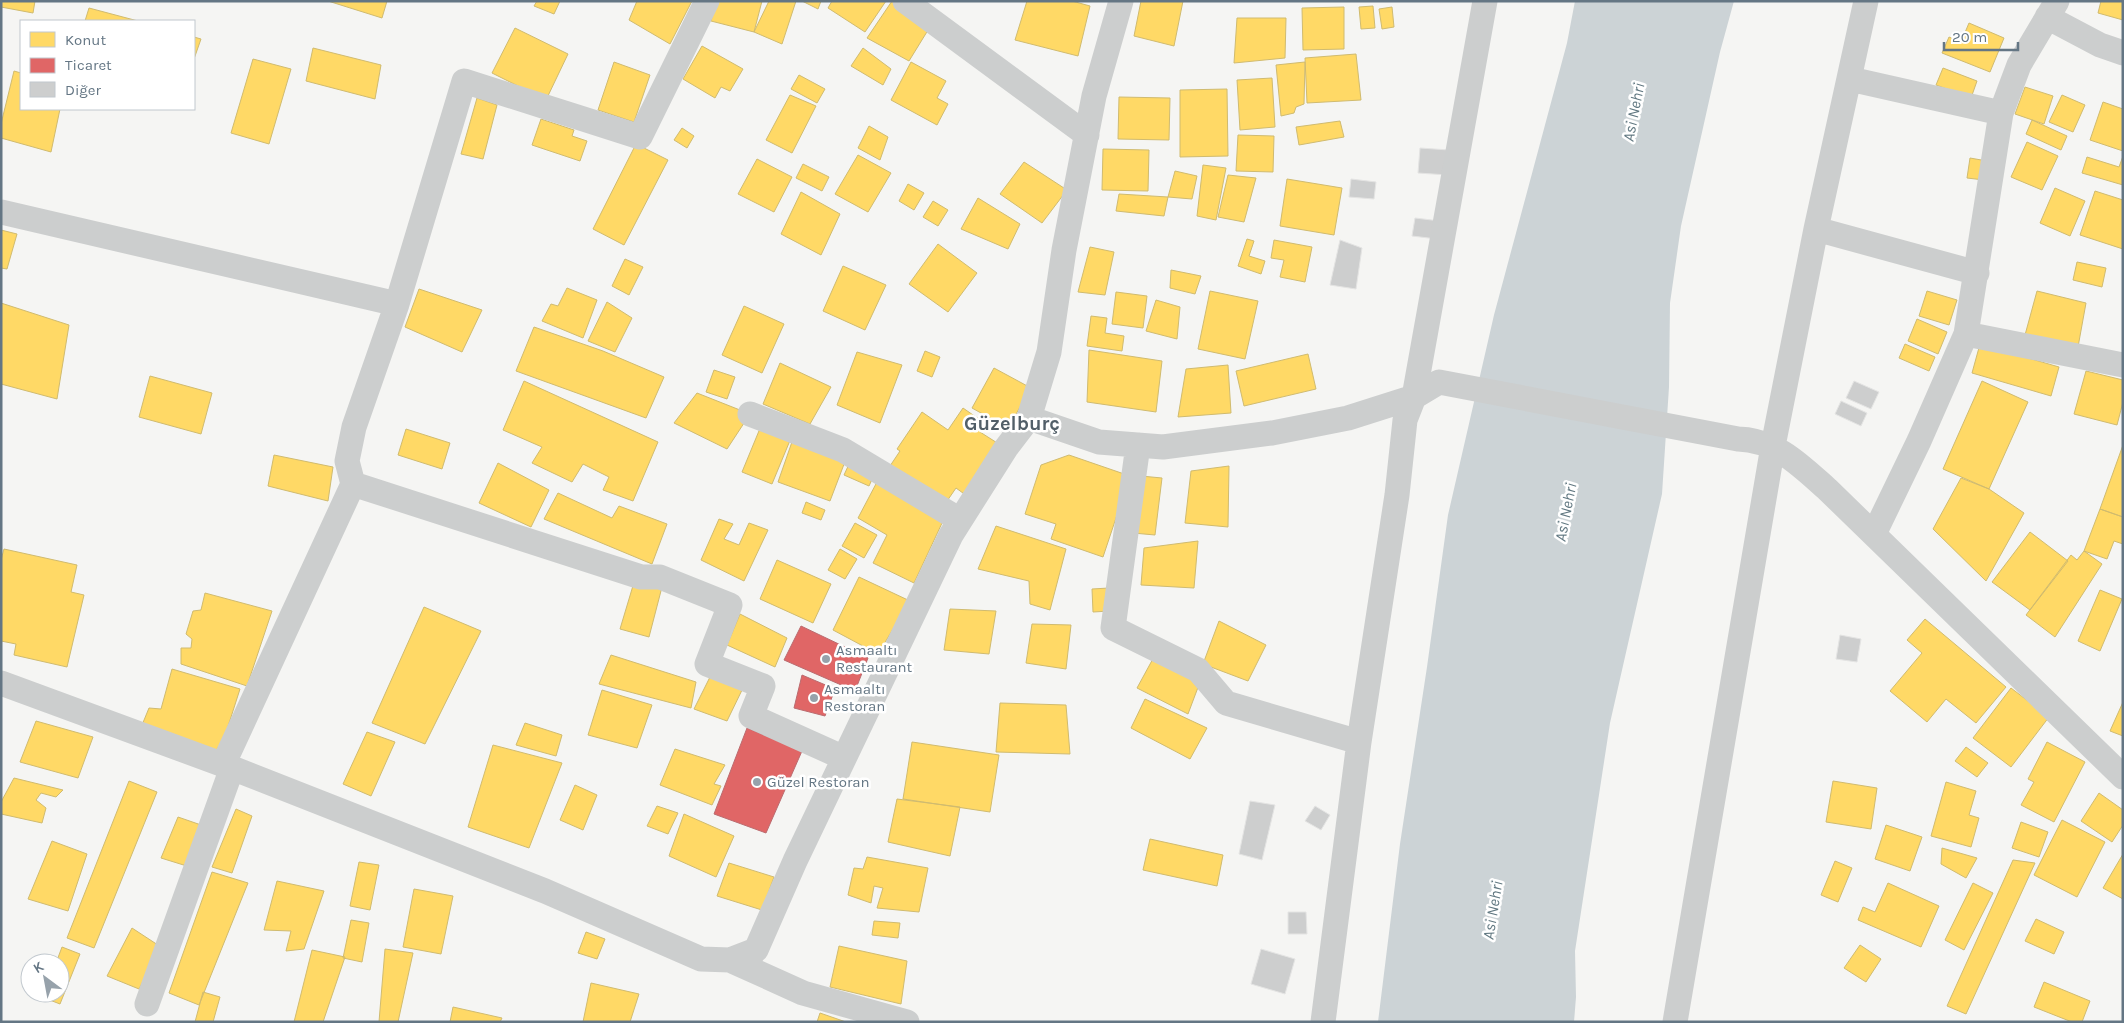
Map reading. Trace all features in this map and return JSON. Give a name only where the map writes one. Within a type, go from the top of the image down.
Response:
[{"type":"street","points":[[147,1004],[228,766],[353,484],[347,461],[354,427],[397,304],[464,81],[640,137],[707,1]]},
{"type":"street","points":[[905,1],[1087,135]]},
{"type":"street","points":[[730,960],[756,950],[844,758],[960,520],[1006,448],[1029,418],[1049,352],[1064,250],[1094,96],[1121,1]]},
{"type":"street","points":[[1323,1022],[1359,742],[1397,495],[1405,420],[1414,397],[1485,1]]},
{"type":"street","points":[[1675,1022],[1773,446],[1816,229],[1866,1]]},
{"type":"street","points":[[1874,534],[1920,441],[1966,334],[2001,113],[2019,64],[2052,9],[2100,45],[2123,53]]},
{"type":"street","points":[[1850,79],[2001,113]]},
{"type":"street","points":[[1,212],[397,304]]},
{"type":"street","points":[[1816,229],[1977,273]]},
{"type":"street","points":[[1966,334],[2123,364]]},
{"type":"street","points":[[1029,418],[1099,442],[1163,447],[1272,433],[1348,418],[1414,397],[1439,382],[1738,439],[1755,440],[1773,446],[1798,464],[1874,534],[2123,777]]},
{"type":"street","points":[[750,414],[843,450],[960,520]]},
{"type":"street","points":[[1138,445],[1113,628],[1198,670],[1226,703],[1359,742]]},
{"type":"street","points":[[353,484],[641,577],[660,577],[730,605],[707,664],[763,686],[751,716],[844,758]]},
{"type":"street","points":[[1,683],[228,766],[545,891],[701,959],[730,960],[803,993],[907,1022]]},
{"type":"water","name":"Asi Nehri","points":[[1575,1],[1734,1],[1720,52],[1681,226],[1670,303],[1669,387],[1662,494],[1610,723],[1575,951],[1576,997],[1574,1022],[1378,1022],[1400,844],[1448,515],[1494,315],[1567,43]]},
{"type":"building: Konut","points":[[1,1],[35,1],[33,13],[1,7]]},
{"type":"building: Konut","points":[[328,1],[387,1],[382,18]]},
{"type":"building: Konut","points":[[537,1],[560,1],[554,14],[534,6]]},
{"type":"building: Konut","points":[[637,1],[692,1],[670,44],[629,20]]},
{"type":"building: Konut","points":[[716,1],[762,1],[754,32],[711,21]]},
{"type":"building: Konut","points":[[769,1],[796,1],[782,44],[754,32]]},
{"type":"building: Konut","points":[[802,1],[821,1],[818,9]]},
{"type":"building: Konut","points":[[832,1],[886,1],[865,32],[828,8]]},
{"type":"building: Konut","points":[[892,1],[905,1],[933,22],[909,61],[867,38]]},
{"type":"building: Konut","points":[[1027,1],[1072,1],[1090,6],[1078,56],[1015,40]]},
{"type":"building: Konut","points":[[1141,1],[1183,1],[1174,46],[1134,36]]},
{"type":"building: Konut","points":[[2101,1],[2123,1],[2123,20],[2098,13]]},
{"type":"building: Konut","points":[[1373,6],[1375,28],[1361,29],[1359,7]]},
{"type":"building: Konut","points":[[1344,7],[1344,49],[1303,50],[1302,8]]},
{"type":"building: Konut","points":[[1392,7],[1394,27],[1382,29],[1379,9]]},
{"type":"building: Konut","points":[[89,8],[134,20],[85,20]]},
{"type":"building: Konut","points":[[1237,18],[1286,18],[1285,58],[1234,63]]},
{"type":"building: Konut","points":[[1969,23],[2004,38],[1990,72],[1942,53],[1949,37],[1961,42]]},
{"type":"building: Konut","points":[[515,28],[568,54],[546,100],[492,73]]},
{"type":"building: Konut","points":[[195,37],[201,39],[195,56]]},
{"type":"building: Konut","points":[[702,46],[743,69],[730,91],[721,87],[715,98],[683,79]]},
{"type":"building: Konut","points":[[313,48],[381,65],[375,99],[306,81]]},
{"type":"building: Konut","points":[[863,48],[891,69],[883,85],[851,66]]},
{"type":"building: Konut","points":[[1356,54],[1361,100],[1307,103],[1305,58]]},
{"type":"building: Konut","points":[[253,59],[291,69],[269,144],[231,133]]},
{"type":"building: Konut","points":[[614,62],[650,75],[634,122],[598,110]]},
{"type":"building: Konut","points":[[911,62],[946,81],[937,98],[948,104],[937,125],[891,100]]},
{"type":"building: Konut","points":[[1305,62],[1304,104],[1296,107],[1294,113],[1281,116],[1276,65]]},
{"type":"building: Konut","points":[[1943,68],[1977,81],[1971,98],[1936,85]]},
{"type":"building: Konut","points":[[14,71],[20,73],[20,110],[60,110],[51,152],[1,138],[1,124]]},
{"type":"building: Konut","points":[[799,75],[825,89],[817,103],[791,89]]},
{"type":"building: Konut","points":[[1272,78],[1275,127],[1240,130],[1237,80]]},
{"type":"building: Konut","points":[[2025,87],[2053,96],[2044,124],[2015,114]]},
{"type":"building: Konut","points":[[1227,89],[1228,156],[1180,157],[1180,90]]},
{"type":"building: Konut","points":[[790,95],[816,106],[792,153],[766,140]]},
{"type":"building: Konut","points":[[2062,95],[2085,105],[2073,132],[2049,122]]},
{"type":"building: Konut","points":[[1119,97],[1170,98],[1169,140],[1118,139]]},
{"type":"building: Konut","points":[[477,98],[497,105],[483,159],[461,154]]},
{"type":"building: Konut","points":[[2103,102],[2123,109],[2123,151],[2090,140]]},
{"type":"building: Konut","points":[[541,119],[574,130],[572,136],[587,141],[580,161],[532,145]]},
{"type":"building: Konut","points":[[2032,120],[2067,136],[2061,150],[2026,134]]},
{"type":"building: Konut","points":[[1340,121],[1344,137],[1299,145],[1296,127]]},
{"type":"building: Konut","points":[[869,126],[888,137],[880,160],[858,148]]},
{"type":"building: Konut","points":[[682,128],[694,136],[687,148],[674,140]]},
{"type":"building: Konut","points":[[1238,135],[1274,136],[1273,172],[1236,171]]},
{"type":"building: Konut","points":[[2027,142],[2058,156],[2042,190],[2011,177]]},
{"type":"building: Konut","points":[[636,144],[668,160],[624,245],[593,229]]},
{"type":"building: Konut","points":[[1103,149],[1149,150],[1148,191],[1102,190]]},
{"type":"building: Konut","points":[[858,155],[891,173],[868,212],[835,194]]},
{"type":"building: Konut","points":[[2123,156],[2123,185],[2082,173],[2087,157],[2119,167]]},
{"type":"building: Konut","points":[[1970,158],[1987,161],[1984,180],[1967,178]]},
{"type":"building: Konut","points":[[757,159],[792,177],[774,212],[738,194]]},
{"type":"building: Konut","points":[[1024,162],[1067,190],[1042,223],[1000,194]]},
{"type":"building: Konut","points":[[803,164],[829,177],[822,191],[796,178]]},
{"type":"building: Konut","points":[[1203,165],[1226,168],[1216,220],[1197,216]]},
{"type":"building: Konut","points":[[1175,171],[1197,176],[1192,199],[1168,197]]},
{"type":"building: Konut","points":[[1228,175],[1256,178],[1244,222],[1218,217]]},
{"type":"building: Konut","points":[[1287,179],[1342,188],[1334,235],[1280,226]]},
{"type":"building: Konut","points":[[908,184],[924,193],[914,210],[899,201]]},
{"type":"building: Konut","points":[[2055,188],[2085,201],[2070,236],[2040,223]]},
{"type":"building: Konut","points":[[2095,191],[2123,200],[2123,249],[2080,235]]},
{"type":"building: Konut","points":[[801,192],[840,214],[821,255],[781,234]]},
{"type":"building: Konut","points":[[1119,194],[1168,197],[1164,216],[1116,211]]},
{"type":"building: Konut","points":[[978,198],[1020,224],[1008,249],[961,229]]},
{"type":"building: Konut","points":[[933,201],[948,210],[938,226],[923,217]]},
{"type":"building: Konut","points":[[1,230],[17,234],[7,269],[1,268]]},
{"type":"building: Konut","points":[[1247,239],[1254,241],[1249,256],[1265,261],[1261,274],[1238,266]]},
{"type":"building: Konut","points":[[1274,240],[1312,247],[1305,282],[1280,277],[1284,260],[1271,258]]},
{"type":"building: Konut","points":[[938,244],[977,273],[948,312],[909,284]]},
{"type":"building: Konut","points":[[1090,247],[1114,252],[1105,295],[1078,292]]},
{"type":"building: Konut","points":[[625,259],[643,267],[629,295],[612,286]]},
{"type":"building: Konut","points":[[2077,262],[2106,268],[2102,287],[2073,280]]},
{"type":"building: Konut","points":[[843,266],[886,285],[865,330],[823,311]]},
{"type":"building: Konut","points":[[1171,270],[1201,276],[1195,294],[1170,288]]},
{"type":"building: Konut","points":[[567,288],[597,300],[583,338],[542,321],[551,304],[558,306]]},
{"type":"building: Konut","points":[[419,289],[482,310],[462,352],[405,327]]},
{"type":"building: Konut","points":[[1210,291],[1258,301],[1245,359],[1198,349]]},
{"type":"building: Konut","points":[[1927,291],[1957,300],[1949,325],[1919,316]]},
{"type":"building: Konut","points":[[2037,291],[2086,303],[2078,347],[2025,335]]},
{"type":"building: Konut","points":[[1116,292],[1147,296],[1143,328],[1112,324]]},
{"type":"building: Konut","points":[[1156,300],[1180,307],[1177,339],[1146,331]]},
{"type":"building: Konut","points":[[607,302],[632,318],[615,352],[588,341]]},
{"type":"building: Konut","points":[[1,303],[69,325],[57,399],[1,384]]},
{"type":"building: Konut","points":[[744,306],[784,324],[762,373],[722,355]]},
{"type":"building: Konut","points":[[1091,316],[1107,318],[1105,333],[1124,336],[1122,351],[1087,346]]},
{"type":"building: Konut","points":[[1917,319],[1947,332],[1938,354],[1908,341]]},
{"type":"building: Konut","points":[[534,327],[603,351],[664,377],[646,418],[516,371]]},
{"type":"building: Konut","points":[[1905,344],[1935,357],[1929,371],[1899,358]]},
{"type":"building: Konut","points":[[1980,344],[2059,367],[2051,396],[1972,373]]},
{"type":"building: Konut","points":[[1089,350],[1162,361],[1156,412],[1087,402]]},
{"type":"building: Konut","points":[[925,351],[940,357],[932,377],[917,371]]},
{"type":"building: Konut","points":[[857,352],[902,365],[880,423],[837,405]]},
{"type":"building: Konut","points":[[1308,354],[1316,389],[1244,406],[1236,371]]},
{"type":"building: Konut","points":[[780,363],[831,387],[810,424],[763,404]]},
{"type":"building: Konut","points":[[1228,365],[1231,413],[1178,417],[1186,369]]},
{"type":"building: Konut","points":[[994,368],[1031,388],[1008,428],[972,408]]},
{"type":"building: Konut","points":[[714,370],[735,377],[727,399],[706,392]]},
{"type":"building: Konut","points":[[2086,371],[2123,380],[2123,402],[2117,425],[2074,414]]},
{"type":"building: Konut","points":[[150,376],[212,393],[201,434],[139,417]]},
{"type":"building: Konut","points":[[524,381],[658,442],[633,501],[603,490],[609,477],[583,464],[572,482],[532,463],[542,447],[503,430]]},
{"type":"building: Konut","points":[[1982,381],[2028,402],[1989,489],[1943,469]]},
{"type":"building: Konut","points":[[697,393],[750,414],[727,449],[674,423]]},
{"type":"building: Konut","points":[[963,408],[986,424],[980,432],[1002,446],[967,496],[956,488],[945,504],[890,466],[900,451],[897,449],[922,412],[948,430]]},
{"type":"building: Konut","points":[[761,426],[791,438],[772,484],[742,472]]},
{"type":"building: Konut","points":[[406,429],[450,443],[442,469],[398,455]]},
{"type":"building: Konut","points":[[793,439],[846,459],[830,501],[778,482]]},
{"type":"building: Konut","points":[[2123,445],[2123,517],[2100,509]]},
{"type":"building: Konut","points":[[274,455],[333,467],[328,501],[268,486]]},
{"type":"building: Konut","points":[[1069,455],[1130,476],[1103,557],[1051,539],[1056,524],[1025,514],[1041,465]]},
{"type":"building: Konut","points":[[850,462],[875,473],[869,486],[844,475]]},
{"type":"building: Konut","points":[[498,463],[549,490],[531,527],[479,503]]},
{"type":"building: Konut","points":[[1229,466],[1228,527],[1185,523],[1191,471]]},
{"type":"building: Konut","points":[[1141,476],[1162,478],[1155,535],[1133,533]]},
{"type":"building: Konut","points":[[1961,478],[1989,489],[2024,513],[1986,581],[1933,529]]},
{"type":"building: Konut","points":[[877,482],[943,521],[914,583],[873,563],[887,535],[858,518]]},
{"type":"building: Konut","points":[[558,493],[612,518],[619,506],[667,524],[652,564],[544,519]]},
{"type":"building: Konut","points":[[806,502],[825,510],[821,520],[802,513]]},
{"type":"building: Konut","points":[[2100,509],[2123,517],[2123,544],[2114,541],[2107,559],[2084,551]]},
{"type":"building: Konut","points":[[719,519],[733,524],[724,539],[739,545],[749,523],[768,530],[744,581],[701,560]]},
{"type":"building: Konut","points":[[855,523],[877,535],[864,558],[842,546]]},
{"type":"building: Konut","points":[[996,526],[1066,549],[1050,610],[1030,604],[1029,581],[978,569]]},
{"type":"building: Konut","points":[[2030,532],[2068,561],[2030,610],[1992,582]]},
{"type":"building: Konut","points":[[1198,541],[1194,588],[1141,585],[1144,548]]},
{"type":"building: Konut","points":[[4,549],[77,565],[71,592],[84,595],[67,667],[14,655],[16,644],[1,641],[1,560]]},
{"type":"building: Konut","points":[[840,549],[857,559],[845,579],[828,570]]},
{"type":"building: Konut","points":[[2084,551],[2102,564],[2055,637],[2026,615],[2071,555],[2077,560]]},
{"type":"building: Konut","points":[[777,560],[831,584],[813,623],[760,599]]},
{"type":"building: Konut","points":[[859,577],[910,601],[878,654],[833,630]]},
{"type":"building: Konut","points":[[635,579],[662,587],[649,637],[620,629]]},
{"type":"building: Konut","points":[[1109,588],[1110,611],[1093,612],[1092,589]]},
{"type":"building: Konut","points":[[2100,590],[2122,599],[2100,651],[2078,641]]},
{"type":"building: Konut","points":[[205,593],[272,611],[247,686],[181,664],[181,648],[191,648],[192,639],[186,634],[193,611],[201,610]]},
{"type":"building: Konut","points":[[424,607],[481,631],[425,744],[372,723]]},
{"type":"building: Konut","points":[[950,609],[996,611],[989,654],[944,650]]},
{"type":"building: Konut","points":[[740,614],[787,638],[775,667],[727,645]]},
{"type":"building: Konut","points":[[1925,619],[2006,687],[1976,723],[1946,699],[1927,722],[1890,691],[1922,653],[1907,640]]},
{"type":"building: Konut","points":[[1219,621],[1266,645],[1248,681],[1203,664]]},
{"type":"building: Konut","points":[[1032,624],[1071,625],[1066,669],[1026,663]]},
{"type":"building: Konut","points":[[611,655],[696,682],[691,708],[599,684]]},
{"type":"building: Konut","points":[[1155,655],[1200,682],[1188,714],[1137,688]]},
{"type":"building: Konut","points":[[172,669],[240,689],[224,739],[215,752],[142,725],[149,708],[161,709]]},
{"type":"building: Konut","points":[[711,675],[743,688],[727,721],[694,709]]},
{"type":"building: Konut","points":[[2011,688],[2049,717],[2011,767],[1973,738]]},
{"type":"building: Konut","points":[[602,690],[652,705],[637,748],[588,735]]},
{"type":"building: Konut","points":[[1145,699],[1207,728],[1190,759],[1131,728]]},
{"type":"building: Konut","points":[[2123,702],[2123,736],[2110,731]]},
{"type":"building: Konut","points":[[1000,703],[1066,705],[1070,754],[996,752]]},
{"type":"building: Konut","points":[[36,721],[93,737],[78,778],[20,762]]},
{"type":"building: Konut","points":[[525,723],[562,735],[556,756],[516,745]]},
{"type":"building: Konut","points":[[367,732],[395,742],[371,796],[343,784]]},
{"type":"building: Konut","points":[[912,742],[999,755],[990,812],[903,799]]},
{"type":"building: Konut","points":[[2047,742],[2085,762],[2054,822],[2021,805],[2034,782],[2028,779]]},
{"type":"building: Konut","points":[[493,745],[562,763],[529,848],[468,827]]},
{"type":"building: Konut","points":[[1966,747],[1988,763],[1977,777],[1955,761]]},
{"type":"building: Konut","points":[[675,749],[725,765],[714,784],[721,786],[712,805],[660,785]]},
{"type":"building: Konut","points":[[14,778],[63,790],[56,797],[41,793],[36,800],[46,808],[42,823],[1,814],[1,802]]},
{"type":"building: Konut","points":[[129,781],[157,792],[94,948],[67,938]]},
{"type":"building: Konut","points":[[1833,781],[1877,788],[1871,829],[1826,822]]},
{"type":"building: Konut","points":[[1946,782],[1976,791],[1969,815],[1979,818],[1971,847],[1931,836]]},
{"type":"building: Konut","points":[[575,785],[597,795],[583,830],[560,820]]},
{"type":"building: Konut","points":[[2099,793],[2123,810],[2123,825],[2112,842],[2081,821]]},
{"type":"building: Konut","points":[[897,799],[960,807],[950,856],[888,842]]},
{"type":"building: Konut","points":[[657,806],[678,813],[668,834],[647,826]]},
{"type":"building: Konut","points":[[236,809],[252,816],[232,873],[212,867]]},
{"type":"building: Konut","points":[[684,814],[734,836],[716,877],[669,856]]},
{"type":"building: Konut","points":[[178,817],[204,826],[190,867],[161,858]]},
{"type":"building: Konut","points":[[2062,820],[2105,842],[2077,897],[2034,875]]},
{"type":"building: Konut","points":[[2021,822],[2048,832],[2039,857],[2012,848]]},
{"type":"building: Konut","points":[[1886,825],[1922,837],[1910,871],[1875,859]]},
{"type":"building: Konut","points":[[1150,839],[1223,855],[1217,886],[1143,870]]},
{"type":"building: Konut","points":[[52,841],[87,854],[68,911],[28,899]]},
{"type":"building: Konut","points":[[1942,848],[1977,858],[1966,878],[1941,864]]},
{"type":"building: Konut","points":[[2123,854],[2123,899],[2103,888]]},
{"type":"building: Konut","points":[[867,857],[928,868],[919,912],[877,908],[883,888],[874,886],[871,903],[848,895],[854,868],[863,869]]},
{"type":"building: Konut","points":[[2013,860],[2035,863],[1966,1014],[1947,1006]]},
{"type":"building: Konut","points":[[1835,861],[1852,868],[1838,902],[1821,895]]},
{"type":"building: Konut","points":[[359,862],[379,865],[370,910],[350,906]]},
{"type":"building: Konut","points":[[729,863],[774,877],[762,910],[717,896]]},
{"type":"building: Konut","points":[[212,872],[248,883],[199,1005],[169,993]]},
{"type":"building: Konut","points":[[277,881],[324,891],[304,949],[286,951],[291,931],[264,930]]},
{"type":"building: Konut","points":[[1888,883],[1939,906],[1921,947],[1858,920],[1863,907],[1875,912]]},
{"type":"building: Konut","points":[[1973,883],[1993,893],[1964,950],[1945,940]]},
{"type":"building: Konut","points":[[414,889],[453,896],[441,954],[403,947]]},
{"type":"building: Konut","points":[[2036,919],[2064,932],[2054,954],[2025,941]]},
{"type":"building: Konut","points":[[351,920],[369,923],[362,962],[343,958]]},
{"type":"building: Konut","points":[[874,921],[900,923],[898,938],[872,935]]},
{"type":"building: Konut","points":[[132,928],[161,947],[139,989],[107,976]]},
{"type":"building: Konut","points":[[586,932],[605,939],[597,959],[578,953]]},
{"type":"building: Konut","points":[[1860,945],[1881,959],[1866,982],[1844,968]]},
{"type":"building: Konut","points":[[839,946],[907,961],[901,1004],[830,987]]},
{"type":"building: Konut","points":[[62,947],[80,954],[70,979],[70,953],[60,953]]},
{"type":"building: Konut","points":[[385,949],[413,953],[398,1022],[379,1022]]},
{"type":"building: Konut","points":[[312,950],[345,957],[323,1022],[294,1022]]},
{"type":"building: Konut","points":[[2044,982],[2090,1001],[2082,1022],[2072,1022],[2034,1007]]},
{"type":"building: Konut","points":[[591,983],[639,994],[630,1022],[583,1022]]},
{"type":"building: Konut","points":[[203,992],[220,997],[213,1022],[195,1022]]},
{"type":"building: Konut","points":[[453,1007],[502,1018],[500,1022],[450,1022]]},
{"type":"building: Konut","points":[[820,1013],[846,1022],[817,1022]]},
{"type":"building: Ticaret","name":"Asmaaltı Restaurant","points":[[801,626],[868,658],[855,691],[784,660]]},
{"type":"building: Ticaret","name":"Asmaaltı Restoran","points":[[802,675],[835,689],[825,716],[794,708]]},
{"type":"building: Ticaret","name":"Güzel Restoran","points":[[747,728],[802,751],[766,833],[714,814]]},
{"type":"building: Diğer","points":[[1420,148],[1449,150],[1448,175],[1418,173]]},
{"type":"building: Diğer","points":[[1351,179],[1376,182],[1374,199],[1349,197]]},
{"type":"building: Diğer","points":[[1415,218],[1440,221],[1437,239],[1412,236]]},
{"type":"building: Diğer","points":[[1340,240],[1362,248],[1356,289],[1330,285]]},
{"type":"building: Diğer","points":[[1854,381],[1879,392],[1871,409],[1846,398]]},
{"type":"building: Diğer","points":[[1841,401],[1867,413],[1861,426],[1835,414]]},
{"type":"building: Diğer","points":[[1840,635],[1861,639],[1857,662],[1836,659]]},
{"type":"building: Diğer","points":[[1250,801],[1275,805],[1262,860],[1239,854]]},
{"type":"building: Diğer","points":[[1315,806],[1330,815],[1321,830],[1305,821]]},
{"type":"building: Diğer","points":[[1288,912],[1306,912],[1307,934],[1288,934]]},
{"type":"building: Diğer","points":[[1261,949],[1295,959],[1285,994],[1251,984]]},
{"type":"place","name":"Asmaaltı Restaurant","points":[[826,659]]},
{"type":"place","name":"Asmaaltı Restoran","points":[[814,698]]},
{"type":"place","name":"Güzel Restoran","points":[[757,782]]},
{"type":"district","name":"Güzelburç","points":[[1012,423]]}]
